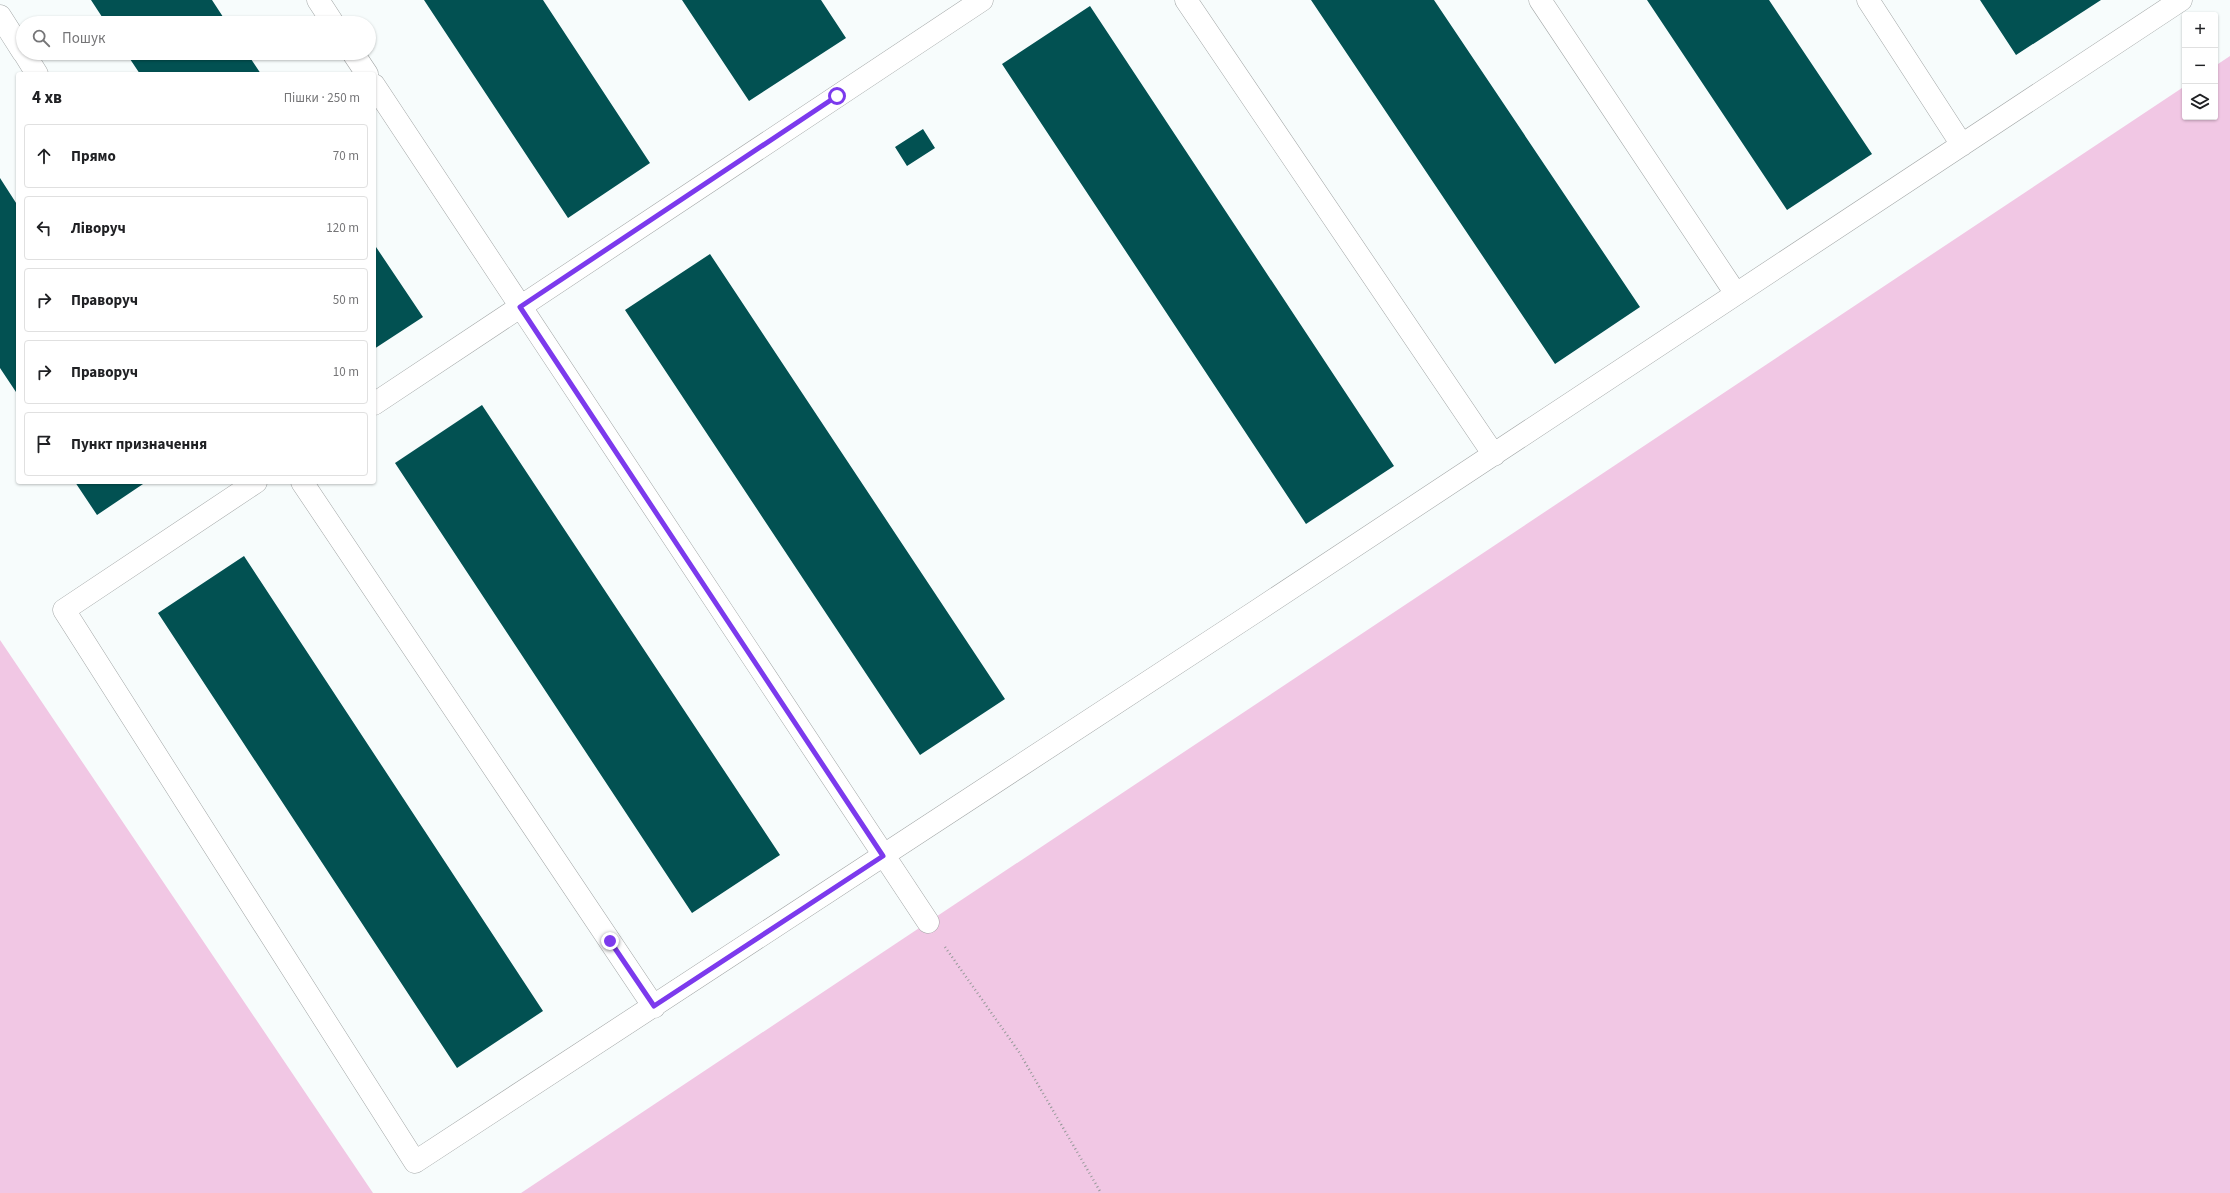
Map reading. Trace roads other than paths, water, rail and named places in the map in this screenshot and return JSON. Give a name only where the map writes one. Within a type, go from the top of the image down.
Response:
[{"type":"lane","points":[[318,0],[328,16]]},
{"type":"lane","points":[[376,403],[982,0]]},
{"type":"lane","points":[[1186,0],[1494,455]]},
{"type":"lane","points":[[1540,0],[1736,294]]},
{"type":"lane","points":[[1868,0],[1962,145]]},
{"type":"lane","points":[[253,484],[64,610],[415,1162],[1494,455],[2181,0]]},
{"type":"lane","points":[[0,16],[16,41]]},
{"type":"lane","points":[[28,60],[37,72]]},
{"type":"lane","points":[[358,60],[366,72]]},
{"type":"lane","points":[[376,88],[928,922]]},
{"type":"lane","points":[[303,484],[654,1006]]}]
